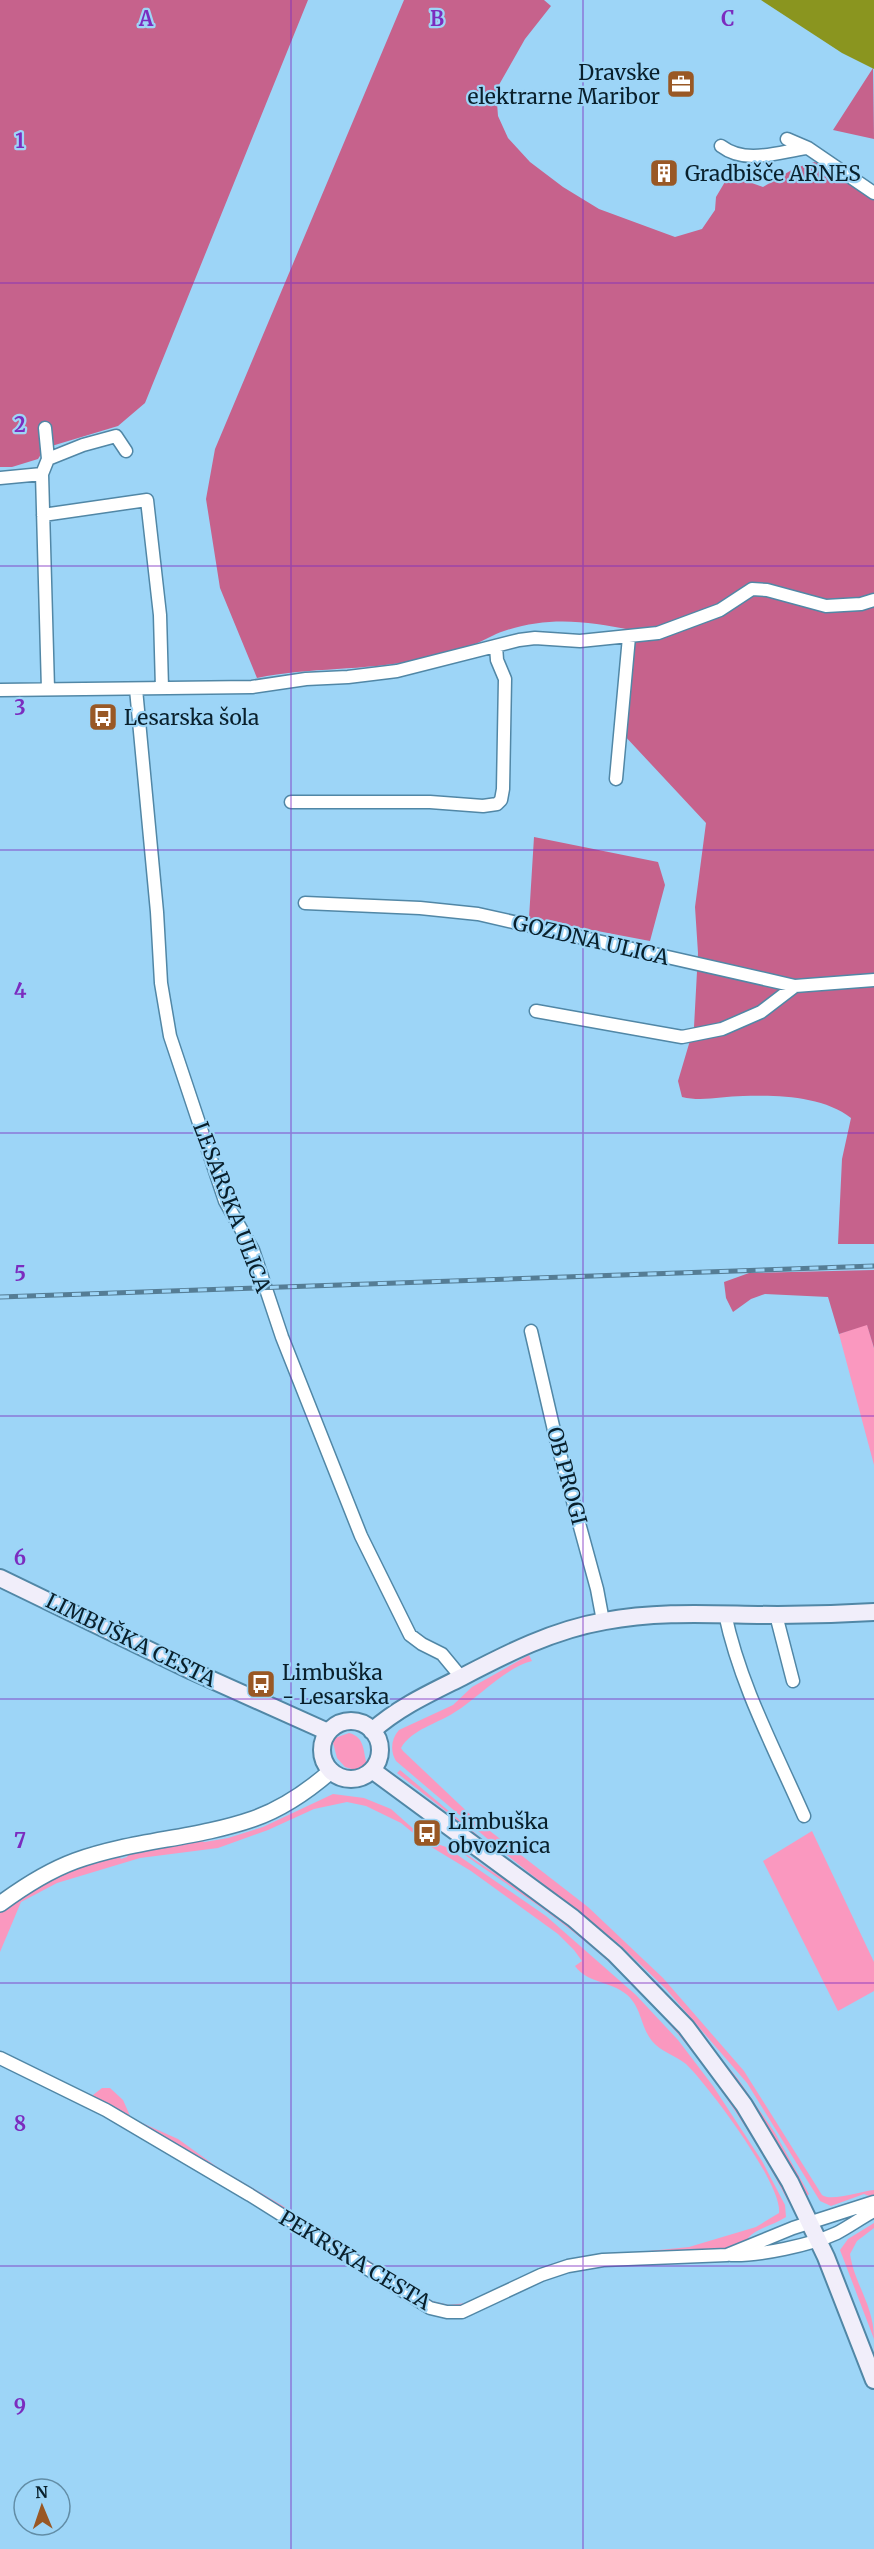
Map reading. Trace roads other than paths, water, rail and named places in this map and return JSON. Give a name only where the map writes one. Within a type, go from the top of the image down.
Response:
[{"type":"main road","name":"LIMBUŠKA CESTA","points":[[0,1578],[192,1671],[328,1732]]},
{"type":"main road","points":[[372,1731],[422,1696],[529,1643],[603,1621],[669,1613],[776,1615],[874,1612]]},
{"type":"main road","points":[[350,1722],[366,1726],[372,1731],[380,1746],[377,1763],[372,1770],[366,1775],[351,1779],[337,1776],[331,1771],[322,1756],[324,1740],[328,1732],[334,1727],[350,1722]]},
{"type":"main road","points":[[372,1770],[573,1918],[615,1954],[687,2027],[770,2146],[811,2222],[874,2380]]},
{"type":"street","points":[[787,139],[808,148],[874,193]]},
{"type":"street","points":[[721,146],[731,153],[742,156],[777,154],[808,148]]},
{"type":"street","points":[[45,428],[48,459],[42,474],[48,689]]},
{"type":"street","points":[[48,459],[83,445],[116,436],[126,452]]},
{"type":"street","points":[[0,478],[42,474]]},
{"type":"street","points":[[43,516],[147,500],[160,615],[162,688]]},
{"type":"street","points":[[0,690],[252,687],[306,679],[397,671],[535,638],[580,641],[658,633],[720,610],[752,590],[767,590],[826,606],[861,604],[874,600]]},
{"type":"street","points":[[616,779],[629,637]]},
{"type":"street","points":[[291,802],[430,802],[483,806],[497,804],[501,800],[503,789],[505,679],[497,660],[496,646]]},
{"type":"street","name":"LESARSKA ULICA","points":[[136,689],[158,912],[161,983],[166,1021],[174,1047],[225,1201],[253,1250],[282,1338],[361,1536],[410,1635],[442,1654],[461,1677]]},
{"type":"street","name":"GOZDNA ULICA","points":[[305,903],[420,908],[478,914],[795,986],[874,980]]},
{"type":"street","points":[[536,1011],[682,1037],[722,1029],[761,1012],[795,986]]},
{"type":"street","name":"OB PROGI","points":[[531,1331],[603,1621]]},
{"type":"street","points":[[725,1614],[734,1651],[749,1693],[804,1816]]},
{"type":"street","points":[[776,1615],[793,1681]]},
{"type":"street","points":[[0,1904],[49,1872],[75,1861],[124,1846],[188,1835],[253,1819],[290,1802],[331,1771]]},
{"type":"street","name":"PEKRSKA CESTA","points":[[0,2058],[126,2122],[250,2194],[430,2308],[447,2312],[462,2312],[568,2266],[603,2260],[727,2255],[811,2222],[874,2202]]},
{"type":"street","points":[[727,2255],[748,2256],[818,2239],[836,2233],[874,2211]]},
{"type":"railway","points":[[0,1297],[874,1266]]},
{"type":"place","name":"Dravske elektrarne Maribor","points":[[681,84]]},
{"type":"place","name":"Gradbišče ARNES","points":[[664,173]]},
{"type":"place","name":"Lesarska šola","points":[[103,717]]},
{"type":"place","name":"Limbuška - Lesarska","points":[[261,1684]]},
{"type":"place","name":"Limbuška obvoznica","points":[[427,1833]]}]
